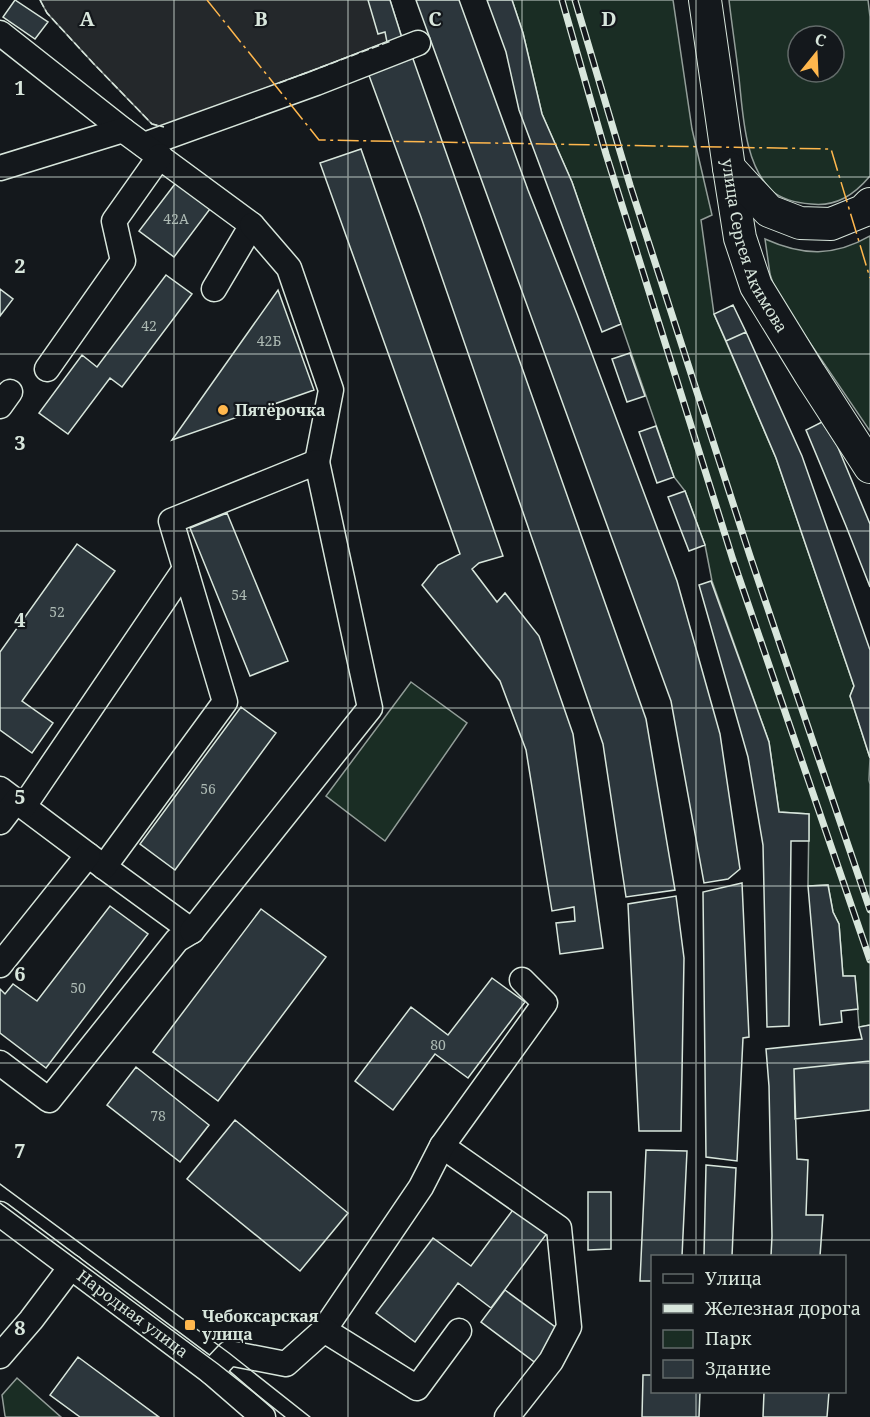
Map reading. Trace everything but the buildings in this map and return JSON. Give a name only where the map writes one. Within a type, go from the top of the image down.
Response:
[{"type":"main road","name":"улица Сергея Акимова","points":[[705,0],[740,238],[756,286],[870,467]]},
{"type":"main road","points":[[729,168],[769,211],[800,223],[831,224],[863,211],[870,204]]},
{"type":"street","points":[[0,33],[123,130],[252,225],[289,268],[331,390],[316,462],[370,708],[192,930],[177,940],[49,1100],[0,1063]]},
{"type":"street","points":[[47,369],[123,261],[114,221],[152,151],[418,43]]},
{"type":"street","points":[[0,168],[123,130]]},
{"type":"street","points":[[214,289],[252,225]]},
{"type":"street","points":[[0,965],[96,861],[225,702],[171,521],[316,462]]},
{"type":"street","points":[[0,822],[13,799],[185,569]]},
{"type":"street","points":[[13,799],[192,930]]},
{"type":"street","points":[[211,1372],[229,1353],[286,1364],[324,1330],[421,1187],[442,1146],[545,1003],[522,980]]},
{"type":"street","points":[[442,1146],[559,1228],[569,1327],[550,1361],[507,1417]]},
{"type":"street","name":"Народная улица","points":[[0,1214],[211,1372],[263,1417]]},
{"type":"street","points":[[0,1356],[71,1267]]},
{"type":"street","points":[[324,1330],[417,1388],[459,1331]]},
{"type":"green space","points":[[512,0],[673,0],[692,129],[712,215],[701,220],[714,314],[776,458],[854,686],[850,696],[870,758],[870,1025],[859,1027],[855,976],[843,976],[839,924],[833,912],[828,885],[808,886],[809,814],[779,812],[769,742],[712,581],[705,545],[685,491],[674,477],[572,182],[542,114],[523,33]]},
{"type":"green space","points":[[729,0],[868,0],[870,17],[870,176],[851,194],[829,204],[801,203],[785,199],[772,191],[763,180],[750,153],[746,138]]},
{"type":"green space","points":[[870,236],[870,431],[776,293],[770,274],[765,239],[792,249],[818,252],[844,248]]},
{"type":"green space","points":[[411,682],[467,723],[385,841],[326,796]]},
{"type":"green space","points":[[17,1378],[61,1417],[6,1417],[2,1395]]},
{"type":"shaded area","points":[[40,0],[390,0],[402,38],[163,127],[152,124],[47,13]]},
{"type":"tram line","points":[[0,1184],[229,1353],[310,1417]]},
{"type":"tram line","points":[[0,1203],[218,1364],[285,1417]]},
{"type":"railway","points":[[562,0],[606,154],[733,560],[870,960]]},
{"type":"railway","points":[[575,0],[630,185],[750,556],[870,910]]},
{"type":"fence","points":[[40,0],[47,13],[152,124],[164,127]]},
{"type":"fence","points":[[279,83],[391,41]]},
{"type":"power","points":[[207,0],[319,140],[831,149],[870,278]]},
{"type":"place","name":"Пятёрочка","points":[[223,410]]},
{"type":"place","name":"Чебоксарская улица","points":[[190,1325]]}]
